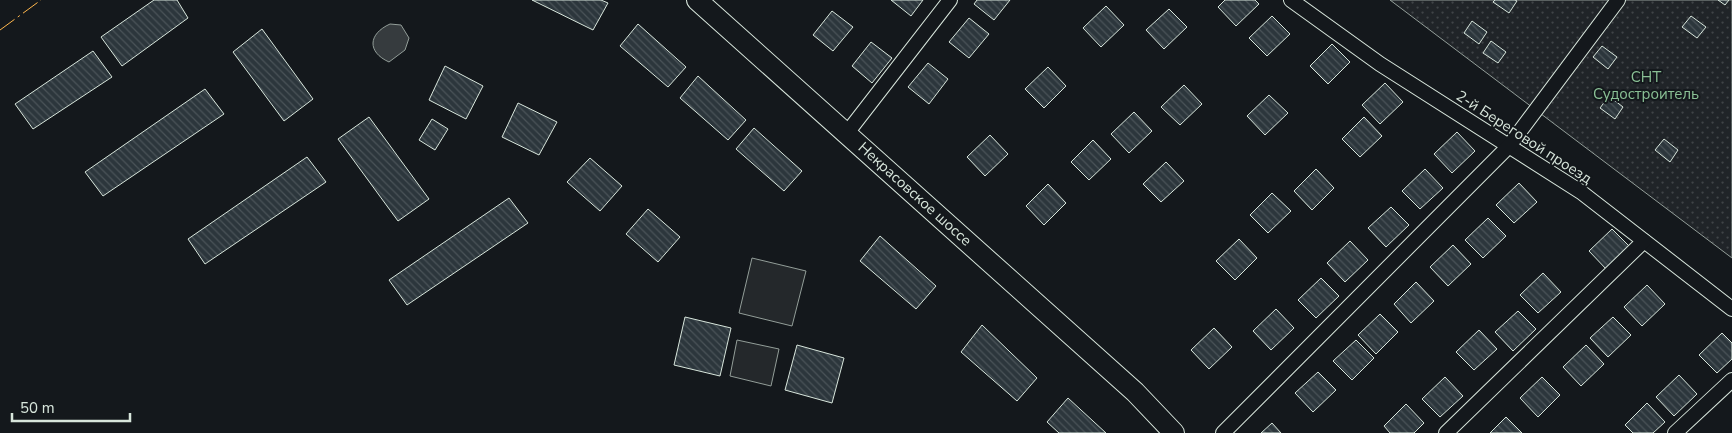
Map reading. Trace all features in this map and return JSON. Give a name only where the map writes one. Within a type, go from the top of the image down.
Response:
[{"type":"main road","name":"Некрасовское шоссе","points":[[697,0],[1135,392],[1174,433]]},
{"type":"street","points":[[847,133],[950,0]]},
{"type":"street","name":"2-й Береговой проезд","points":[[1291,0],[1380,64],[1581,192],[1732,309]]},
{"type":"street","points":[[1223,433],[1509,146],[1618,0]]},
{"type":"street","points":[[1446,433],[1644,241]]},
{"type":"street","points":[[1675,433],[1732,380]]},
{"type":"green space","name":"СНТ Судостроитель","points":[[1390,0],[1732,0],[1732,258]]},
{"type":"shaded area","points":[[390,24],[401,25],[409,38],[405,50],[389,62],[377,53],[373,43],[377,33]]},
{"type":"shaded area","points":[[752,258],[806,271],[792,326],[739,313]]},
{"type":"shaded area","points":[[737,340],[779,349],[771,386],[730,376]]},
{"type":"building","points":[[154,0],[177,0],[188,18],[122,66],[101,37]]},
{"type":"building","points":[[532,0],[601,0],[608,3],[593,30]]},
{"type":"building","points":[[891,0],[923,0],[911,16]]},
{"type":"building","points":[[977,0],[1010,0],[994,20],[974,4]]},
{"type":"building","points":[[1225,0],[1255,0],[1259,4],[1236,26],[1218,7]]},
{"type":"building","points":[[1495,0],[1517,1],[1509,13],[1493,2]]},
{"type":"building","points":[[1718,0],[1729,0],[1725,5]]},
{"type":"building","points":[[1106,6],[1124,25],[1101,47],[1083,28]]},
{"type":"building","points":[[1169,9],[1187,27],[1164,49],[1146,30]]},
{"type":"building","points":[[832,11],[853,27],[833,51],[813,35]]},
{"type":"building","points":[[1272,16],[1290,34],[1267,56],[1249,38]]},
{"type":"building","points":[[1691,16],[1706,27],[1697,38],[1682,27]]},
{"type":"building","points":[[969,18],[989,34],[969,58],[949,42]]},
{"type":"building","points":[[1472,21],[1487,32],[1479,44],[1464,33]]},
{"type":"building","points":[[638,24],[686,67],[668,87],[620,46]]},
{"type":"building","points":[[262,29],[313,99],[284,121],[233,52]]},
{"type":"building","points":[[1491,41],[1506,52],[1498,63],[1483,53]]},
{"type":"building","points":[[871,42],[892,58],[872,83],[852,66]]},
{"type":"building","points":[[1332,44],[1350,62],[1328,84],[1310,66]]},
{"type":"building","points":[[1602,46],[1617,57],[1608,69],[1593,57]]},
{"type":"building","points":[[93,51],[112,77],[33,129],[15,104]]},
{"type":"building","points":[[928,63],[948,79],[929,104],[908,87]]},
{"type":"building","points":[[445,66],[483,86],[466,119],[429,100]]},
{"type":"building","points":[[1048,67],[1066,86],[1044,108],[1025,89]]},
{"type":"building","points":[[698,76],[746,120],[728,140],[680,98]]},
{"type":"building","points":[[1385,83],[1403,102],[1380,124],[1362,105]]},
{"type":"building","points":[[1184,85],[1202,104],[1180,125],[1161,107]]},
{"type":"building","points":[[205,89],[224,114],[103,196],[85,172]]},
{"type":"building","points":[[1269,95],[1288,113],[1265,135],[1247,116]]},
{"type":"building","points":[[1609,96],[1623,107],[1615,119],[1600,108]]},
{"type":"building","points":[[518,103],[557,122],[539,155],[502,137]]},
{"type":"building","points":[[1134,112],[1152,131],[1129,153],[1111,134]]},
{"type":"building","points":[[369,117],[429,199],[398,221],[338,139]]},
{"type":"building","points":[[1364,117],[1382,136],[1360,157],[1342,139]]},
{"type":"building","points":[[432,119],[448,129],[435,150],[419,140]]},
{"type":"building","points":[[754,128],[802,171],[784,191],[736,149]]},
{"type":"building","points":[[1457,132],[1475,151],[1452,173],[1434,154]]},
{"type":"building","points":[[990,135],[1008,154],[985,176],[967,157]]},
{"type":"building","points":[[1664,139],[1678,150],[1670,162],[1655,150]]},
{"type":"building","points":[[1093,140],[1111,159],[1089,180],[1071,162]]},
{"type":"building","points":[[307,157],[326,182],[205,264],[188,239]]},
{"type":"building","points":[[590,158],[622,186],[600,211],[567,182]]},
{"type":"building","points":[[1166,162],[1184,181],[1161,202],[1143,184]]},
{"type":"building","points":[[1316,169],[1334,188],[1312,210],[1294,191]]},
{"type":"building","points":[[1425,169],[1443,188],[1420,209],[1402,191]]},
{"type":"building","points":[[1519,183],[1537,202],[1514,223],[1496,205]]},
{"type":"building","points":[[1048,184],[1066,203],[1044,225],[1026,206]]},
{"type":"building","points":[[1272,193],[1291,211],[1268,233],[1250,215]]},
{"type":"building","points":[[509,198],[528,223],[407,305],[389,280]]},
{"type":"building","points":[[1391,207],[1409,225],[1386,247],[1368,228]]},
{"type":"building","points":[[648,209],[680,237],[658,262],[626,234]]},
{"type":"building","points":[[1488,218],[1506,236],[1483,258],[1465,240]]},
{"type":"building","points":[[1612,229],[1630,247],[1607,270],[1589,251]]},
{"type":"building","points":[[880,236],[936,286],[916,309],[860,261]]},
{"type":"building","points":[[1239,239],[1257,258],[1235,280],[1216,261]]},
{"type":"building","points":[[1350,241],[1368,260],[1345,282],[1327,263]]},
{"type":"building","points":[[1453,245],[1471,264],[1448,286],[1430,267]]},
{"type":"building","points":[[1543,273],[1561,292],[1538,313],[1520,295]]},
{"type":"building","points":[[1321,278],[1339,296],[1316,318],[1298,300]]},
{"type":"building","points":[[1416,282],[1434,301],[1411,323],[1394,304]]},
{"type":"building","points":[[1647,285],[1665,304],[1642,326],[1624,307]]},
{"type":"building","points":[[1276,309],[1294,328],[1271,350],[1253,331]]},
{"type":"building","points":[[1518,311],[1536,329],[1513,351],[1495,332]]},
{"type":"building","points":[[1380,314],[1398,332],[1376,354],[1358,335]]},
{"type":"building","points":[[685,317],[731,328],[720,376],[674,365]]},
{"type":"building","points":[[1613,317],[1631,335],[1608,357],[1590,338]]},
{"type":"building","points":[[982,325],[1037,378],[1017,401],[961,352]]},
{"type":"building","points":[[1214,328],[1232,347],[1209,369],[1191,350]]},
{"type":"building","points":[[1479,330],[1497,349],[1474,370],[1456,352]]},
{"type":"building","points":[[1722,333],[1732,343],[1732,359],[1717,373],[1699,355]]},
{"type":"building","points":[[1356,340],[1374,358],[1352,380],[1333,361]]},
{"type":"building","points":[[797,345],[844,358],[832,403],[785,390]]},
{"type":"building","points":[[1586,345],[1604,364],[1581,386],[1563,367]]},
{"type":"building","points":[[1318,372],[1336,390],[1313,412],[1295,393]]},
{"type":"building","points":[[1679,375],[1697,394],[1674,416],[1656,397]]},
{"type":"building","points":[[1445,377],[1463,396],[1440,417],[1422,399]]},
{"type":"building","points":[[1542,377],[1560,395],[1538,417],[1520,398]]},
{"type":"building","points":[[1068,398],[1106,433],[1059,433],[1047,422]]},
{"type":"building","points":[[1647,403],[1665,422],[1653,433],[1633,433],[1625,425]]},
{"type":"building","points":[[1406,404],[1424,423],[1414,433],[1390,433],[1384,426]]},
{"type":"building","points":[[1506,417],[1522,433],[1490,433]]},
{"type":"building","points":[[1272,423],[1281,433],[1261,433]]},
{"type":"power","points":[[0,30],[41,0]]}]
